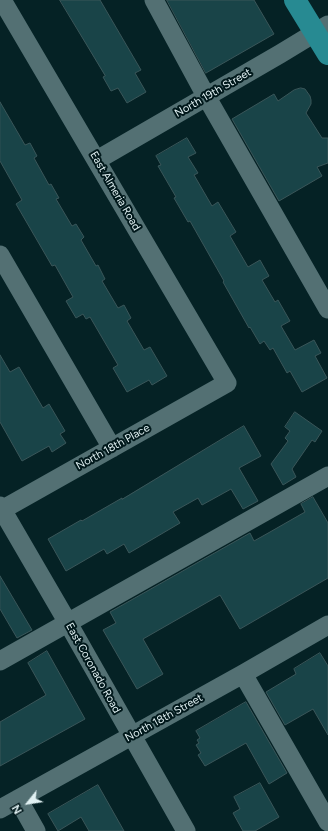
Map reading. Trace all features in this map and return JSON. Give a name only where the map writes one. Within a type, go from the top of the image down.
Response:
[{"type":"main road","points":[[295,0],[322,29],[328,54]]},
{"type":"street","name":"East Almeria Road","points":[[2,0],[227,383]]},
{"type":"street","points":[[154,0],[206,96],[328,309]]},
{"type":"street","name":"North 19th Street","points":[[97,160],[322,29]]},
{"type":"street","points":[[0,255],[112,448]]},
{"type":"street","name":"North 18th Place","points":[[1,509],[227,383]]},
{"type":"street","points":[[0,661],[328,476]]},
{"type":"street","name":"East Coronado Road","points":[[1,509],[68,623],[186,831]]},
{"type":"street","name":"North 18th Street","points":[[0,809],[328,625]]},
{"type":"street","points":[[243,674],[328,822]]},
{"type":"street","points":[[18,799],[36,831]]},
{"type":"building","points":[[60,0],[100,0],[141,70],[135,73],[146,92],[127,103],[118,88],[111,91],[103,77],[105,76]]},
{"type":"building","points":[[167,0],[254,0],[274,34],[206,73]]},
{"type":"building","points":[[301,88],[305,89],[311,100],[311,104],[306,113],[322,138],[328,138],[328,163],[317,167],[322,176],[279,201],[232,119],[274,94],[278,101],[294,90]]},
{"type":"building","points":[[0,102],[25,145],[30,143],[37,156],[34,158],[49,185],[51,184],[59,198],[56,199],[72,226],[76,224],[84,237],[81,240],[96,266],[98,265],[105,279],[102,281],[118,308],[124,305],[131,318],[127,321],[144,350],[150,347],[167,376],[152,385],[149,380],[127,392],[113,368],[118,365],[90,317],[86,319],[83,314],[76,318],[66,301],[73,297],[55,265],[52,266],[16,204],[22,200],[0,161]]},
{"type":"building","points":[[187,138],[196,153],[188,157],[198,173],[194,175],[212,206],[218,202],[236,232],[230,236],[248,267],[260,260],[269,276],[262,280],[275,302],[278,300],[290,321],[281,326],[295,350],[314,340],[321,353],[315,356],[327,378],[302,392],[290,371],[287,373],[273,348],[270,350],[264,341],[260,344],[250,327],[249,328],[190,221],[188,222],[174,198],[176,197],[158,166],[161,165],[156,156]]},
{"type":"building","points":[[0,355],[10,372],[19,367],[43,408],[49,404],[65,431],[60,434],[66,443],[52,452],[49,446],[22,461],[0,422]]},
{"type":"building","points":[[295,412],[322,431],[315,442],[312,440],[292,469],[296,477],[283,485],[271,464],[288,441],[285,438],[290,431],[285,427]]},
{"type":"building","points":[[244,426],[261,456],[239,468],[258,501],[243,509],[231,489],[202,505],[198,498],[173,512],[180,523],[129,553],[124,544],[107,554],[104,549],[66,571],[48,539],[122,499]]},
{"type":"building","points":[[313,497],[328,523],[328,578],[240,629],[220,595],[143,639],[163,674],[137,689],[103,630],[116,623],[110,612],[250,533],[254,541],[270,532],[305,512],[301,504]]},
{"type":"building","points":[[0,576],[32,630],[17,638],[0,609]]},
{"type":"building","points":[[47,651],[85,719],[0,766],[0,722],[46,695],[28,663]]},
{"type":"building","points":[[320,653],[328,666],[328,735],[313,709],[285,725],[266,692],[296,674],[294,669]]},
{"type":"building","points":[[246,702],[287,773],[269,784],[246,743],[205,766],[198,755],[201,753],[196,745],[199,743],[197,740],[200,738],[196,731]]},
{"type":"building","points":[[260,783],[279,817],[255,831],[243,831],[233,813],[240,809],[234,797]]},
{"type":"building","points":[[98,785],[124,831],[89,831],[81,817],[58,831],[48,814]]}]
